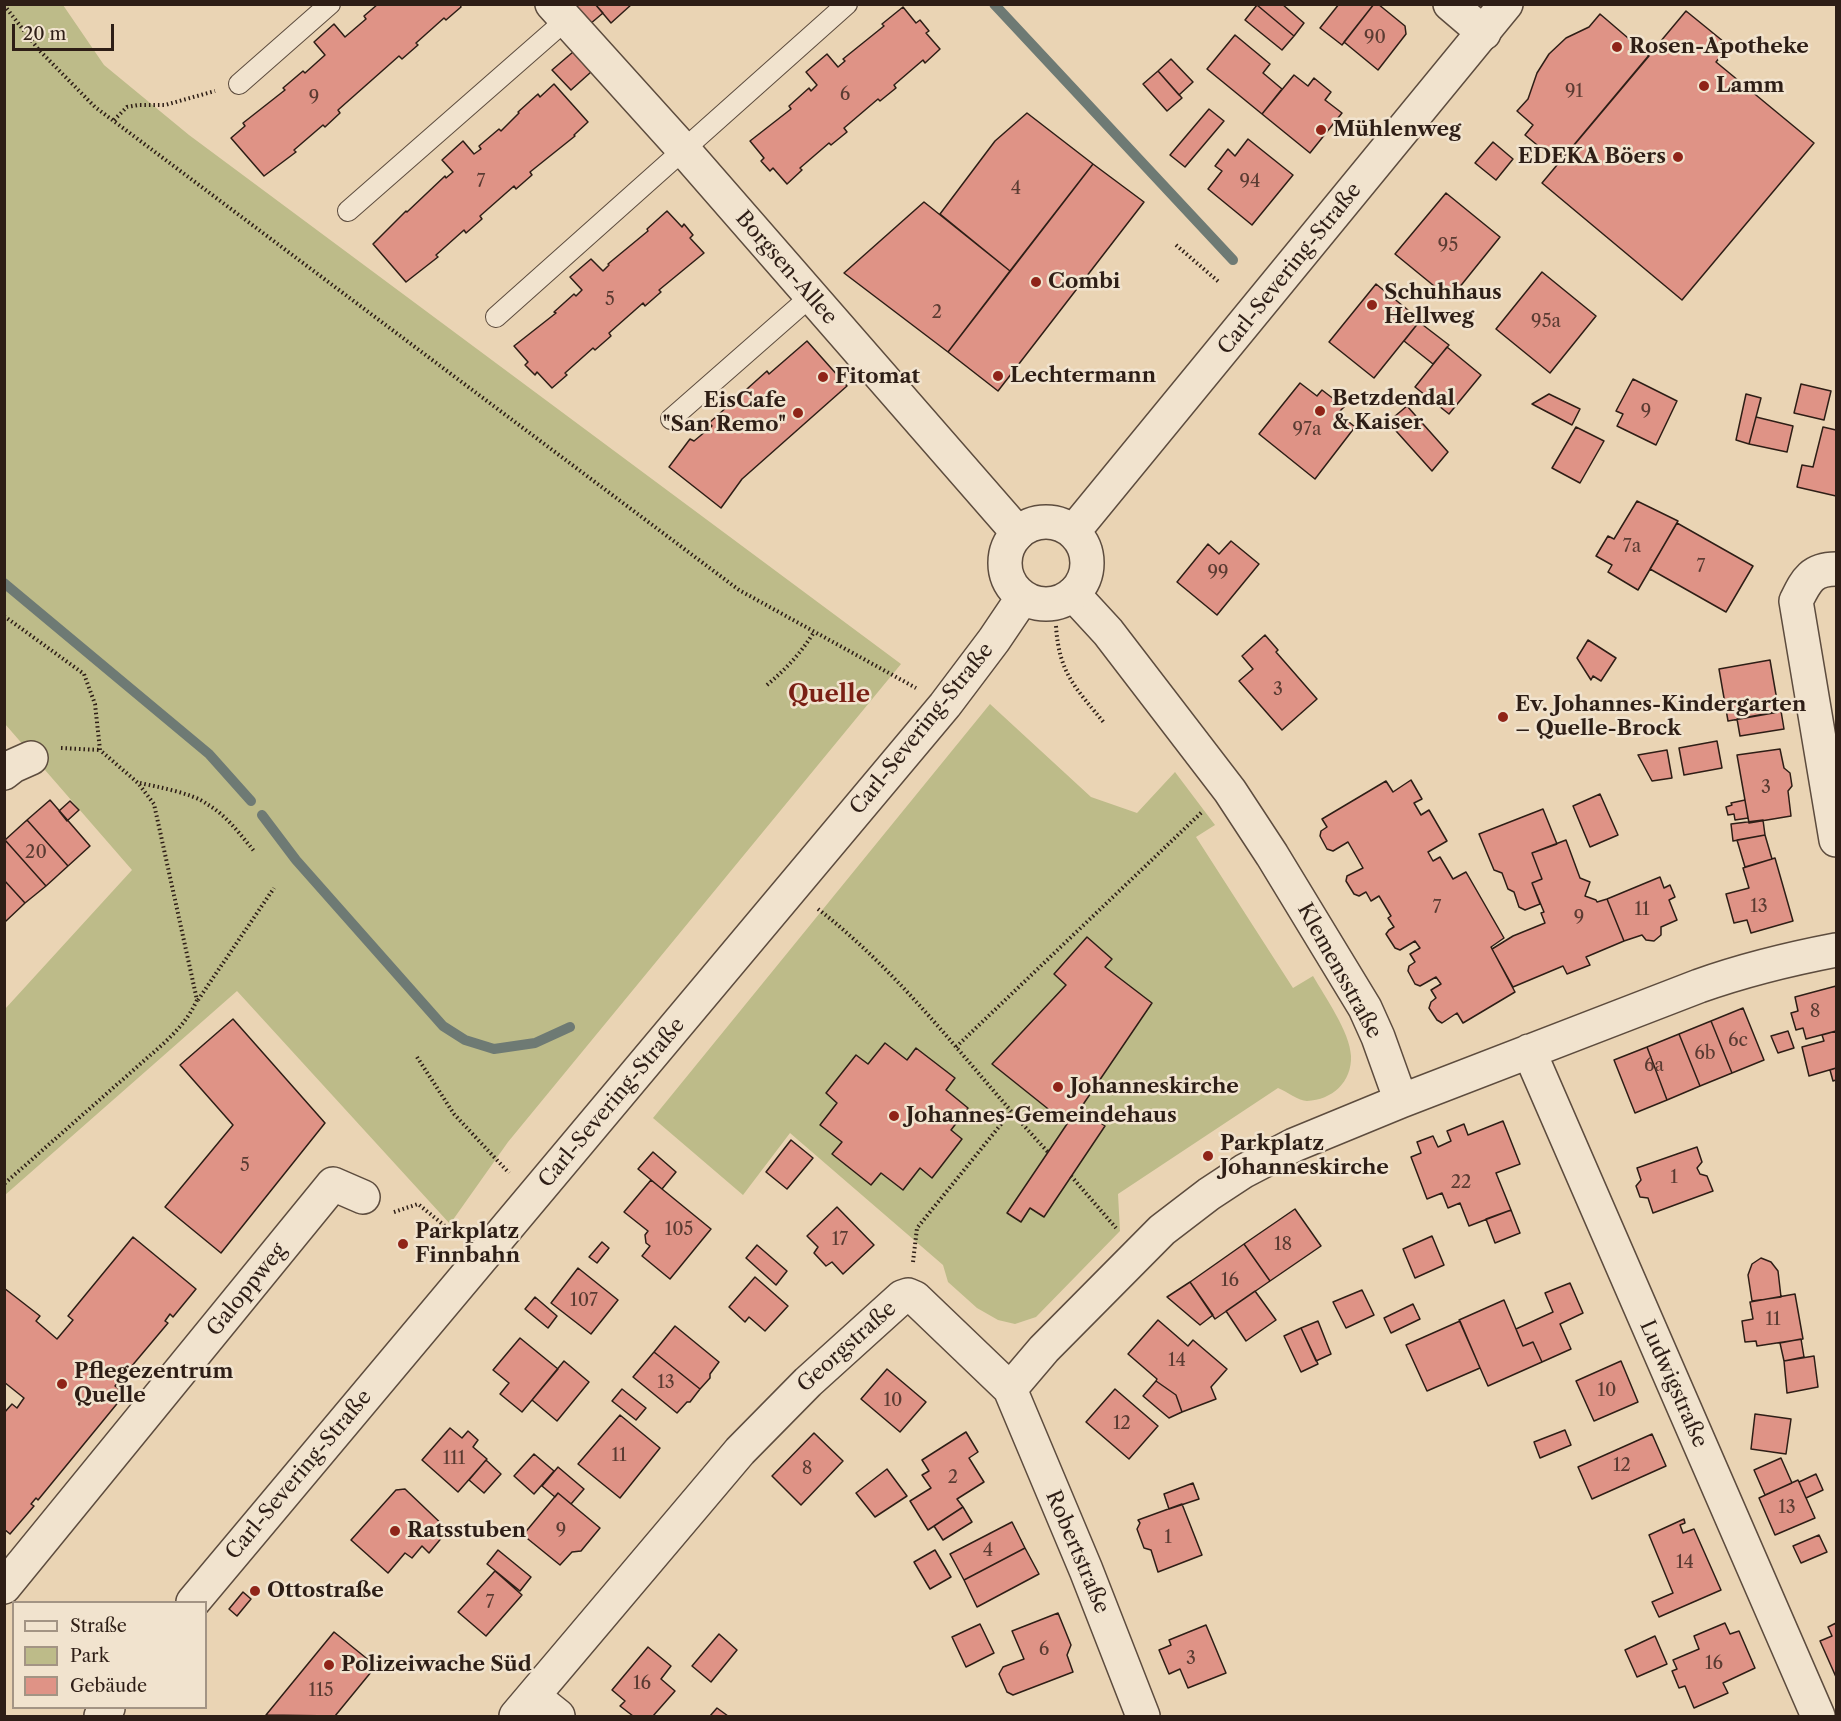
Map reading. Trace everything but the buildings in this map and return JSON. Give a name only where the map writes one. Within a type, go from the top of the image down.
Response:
[{"type":"street","points":[[1450,4],[1484,33]]},
{"type":"street","name":"Carl-Severing-Straße","points":[[1073,532],[1506,4]]},
{"type":"street","name":"Borgsen-Allee","points":[[559,12],[683,149],[1018,533]]},
{"type":"street","points":[[1039,523],[1052,523],[1073,532],[1083,543],[1087,556],[1087,570],[1082,583],[1050,598],[1014,589],[1008,579],[1006,555],[1018,533],[1039,523]]},
{"type":"street","points":[[1836,569],[1825,569],[1806,579],[1796,601],[1836,840]]},
{"type":"street","name":"Carl-Severing-Straße","points":[[194,1601],[945,705],[994,640],[1050,598]]},
{"type":"street","name":"Klemensstraße","points":[[1050,598],[1108,632],[1230,791],[1334,953],[1365,1008],[1401,1101]]},
{"type":"street","points":[[1010,1389],[1044,1349],[1162,1230],[1181,1214],[1245,1171],[1294,1145],[1401,1101],[1745,970],[1836,950]]},
{"type":"street","name":"Ludwigstraße","points":[[1529,1051],[1818,1716]]},
{"type":"street","name":"Galoppweg","points":[[4,1587],[333,1184],[363,1197]]},
{"type":"street","name":"Georgstraße","points":[[536,1710],[753,1437],[817,1374],[902,1297],[909,1295],[915,1298],[1010,1389]]},
{"type":"street","name":"Robertstraße","points":[[1010,1389],[1086,1570],[1143,1716]]},
{"type":"lane","points":[[239,84],[330,4]]},
{"type":"lane","points":[[496,317],[847,4]]},
{"type":"lane","points":[[348,211],[559,12]]},
{"type":"lane","points":[[670,419],[810,297]]},
{"type":"path","points":[[4,5],[39,50],[95,107],[739,590],[945,705]]},
{"type":"path","points":[[114,120],[127,107],[165,105],[239,84]]},
{"type":"path","points":[[1176,245],[1220,283]]},
{"type":"path","points":[[1050,598],[1057,646],[1068,678],[1105,724]]},
{"type":"path","points":[[4,616],[84,674],[96,704],[100,750],[138,783],[153,804],[197,1000]]},
{"type":"path","points":[[766,685],[784,671],[803,651],[814,632]]},
{"type":"path","points":[[138,783],[164,788],[206,803],[230,823],[254,851]]},
{"type":"path","points":[[956,1047],[1199,814],[1230,791]]},
{"type":"path","points":[[4,1184],[163,1044],[192,1012],[197,1000],[274,888]]},
{"type":"path","points":[[843,928],[920,1004],[1011,1112],[1048,1152]]},
{"type":"path","points":[[417,1057],[454,1114],[506,1171],[536,1194]]},
{"type":"path","points":[[909,1295],[917,1228],[1011,1112]]},
{"type":"path","points":[[1071,1176],[1138,1253]]},
{"type":"path","points":[[394,1212],[418,1204],[483,1256]]},
{"type":"green space","points":[[5,5],[63,5],[104,65],[189,135],[901,664],[508,1142],[450,1224],[237,991],[5,1195],[5,1009],[132,870],[5,724]]},
{"type":"green space","points":[[990,704],[1091,797],[1137,813],[1175,772],[1215,825],[1196,837],[1293,988],[1313,976],[1342,1026],[1351,1056],[1348,1074],[1339,1088],[1332,1093],[1307,1101],[1278,1088],[1118,1194],[1120,1231],[1036,1317],[1015,1324],[998,1320],[977,1308],[948,1282],[943,1265],[790,1133],[743,1195],[653,1118]]},
{"type":"waterway","points":[[994,4],[1233,260]]},
{"type":"waterway","points":[[4,583],[209,754],[251,801]]},
{"type":"waterway","points":[[262,815],[296,860],[443,1026],[465,1040],[494,1049],[535,1043],[570,1027]]},
{"type":"place","name":"Rosen-Apotheke","points":[[1617,47]]},
{"type":"place","name":"Lamm","points":[[1704,86]]},
{"type":"place","name":"Mühlenweg","points":[[1321,130]]},
{"type":"place","name":"EDEKA Böers","points":[[1678,157]]},
{"type":"place","name":"Combi","points":[[1036,282]]},
{"type":"place","name":"Schuhhaus Hellweg","points":[[1372,305]]},
{"type":"place","name":"Lechtermann","points":[[998,376]]},
{"type":"place","name":"Fitomat","points":[[823,377]]},
{"type":"place","name":"Betzdendal & Kaiser","points":[[1320,411]]},
{"type":"place","name":"EisCafe \"San Remo\"","points":[[798,413]]},
{"type":"place","name":"Ev. Johannes-Kindergarten – Quelle-Brock","points":[[1503,717]]},
{"type":"place","name":"Johanneskirche","points":[[1058,1087]]},
{"type":"place","name":"Johannes-Gemeindehaus","points":[[894,1116]]},
{"type":"place","name":"Parkplatz Johanneskirche","points":[[1208,1156]]},
{"type":"place","name":"Parkplatz Finnbahn","points":[[403,1244]]},
{"type":"place","name":"Pflegezentrum Quelle","points":[[62,1384]]},
{"type":"place","name":"Ratsstuben","points":[[395,1531]]},
{"type":"place","name":"Ottostraße","points":[[255,1591]]},
{"type":"place","name":"Polizeiwache Süd","points":[[329,1665]]},
{"type":"district","name":"Quelle","points":[[829,695]]}]
